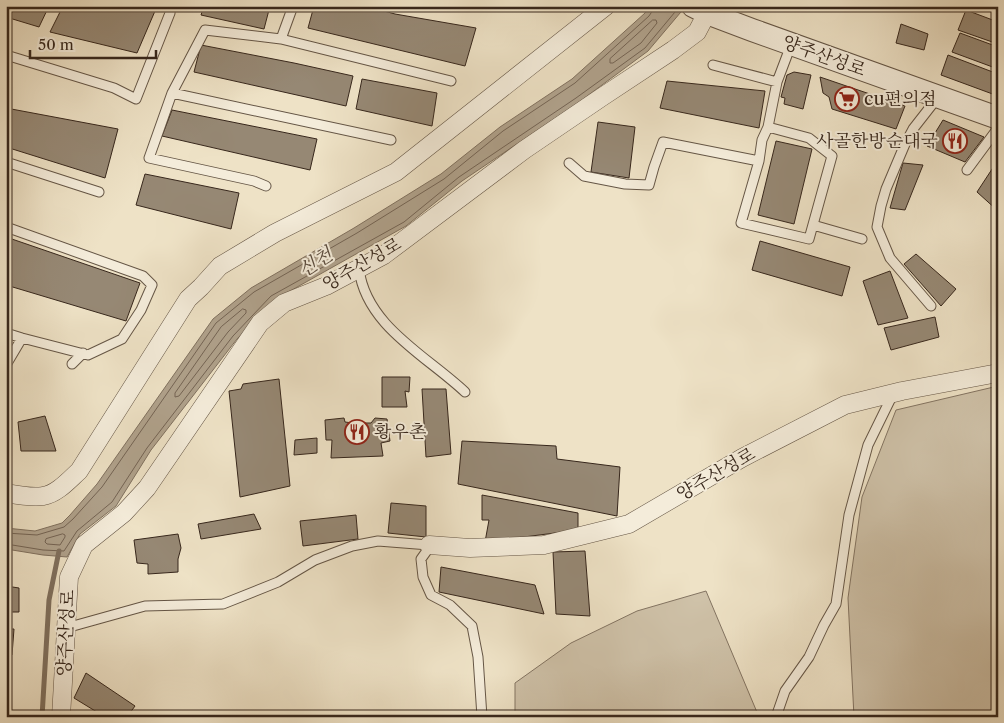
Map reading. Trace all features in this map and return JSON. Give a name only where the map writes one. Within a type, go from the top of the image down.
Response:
[{"type":"street","points":[[6,493],[43,496],[58,489],[79,471],[188,299],[220,266],[275,233],[396,172],[606,6]]},
{"type":"street","name":"양주산성로","points":[[61,717],[69,577],[84,545],[124,512],[146,488],[260,323],[284,304],[326,286],[384,255],[524,150],[673,50],[697,32],[702,8],[791,44],[998,118]]},
{"type":"street","name":"양주산성로","points":[[429,546],[470,548],[544,545],[629,524],[742,458],[845,405],[893,393],[998,373]]},
{"type":"lane","points":[[6,55],[114,88],[136,98],[170,13],[171,6]]},
{"type":"lane","points":[[281,39],[293,6]]},
{"type":"lane","points":[[266,186],[254,181],[149,158],[172,93],[205,30],[281,39],[451,81]]},
{"type":"lane","points":[[768,127],[809,138],[832,156],[809,239],[742,223],[759,161],[762,140],[768,127],[777,82],[791,44]]},
{"type":"lane","points":[[713,65],[777,82]]},
{"type":"lane","points":[[172,93],[392,140]]},
{"type":"lane","points":[[931,306],[890,258],[877,227],[886,189],[905,144],[913,129],[938,97]]},
{"type":"lane","points":[[967,170],[998,128]]},
{"type":"lane","points":[[569,163],[584,176],[625,184],[649,185],[663,142],[759,161]]},
{"type":"lane","points":[[6,162],[100,192]]},
{"type":"lane","points":[[813,225],[862,239]]},
{"type":"lane","points":[[6,227],[143,276],[152,285],[141,310],[122,339],[88,355],[6,333]]},
{"type":"lane","points":[[359,269],[360,281],[371,305],[401,340],[447,375],[465,392]]},
{"type":"lane","points":[[6,365],[22,338]]},
{"type":"lane","points":[[72,364],[82,354]]},
{"type":"lane","points":[[776,717],[785,691],[809,657],[836,604],[849,515],[868,445],[893,393]]},
{"type":"lane","points":[[66,628],[145,606],[223,604],[278,582],[314,560],[352,546],[378,541],[429,546],[421,560],[423,577],[431,595],[450,605],[472,626],[478,657],[482,717]]},
{"type":"shaded area","points":[[998,386],[998,717],[854,717],[848,598],[862,497],[896,410]]},
{"type":"shaded area","points":[[706,591],[759,717],[515,717],[515,683],[571,643],[637,611]]},
{"type":"water","name":"신천","points":[[650,6],[686,6],[648,51],[579,102],[462,181],[406,226],[274,300],[237,339],[151,450],[116,506],[80,534],[67,557],[6,549],[6,528],[35,531],[62,523],[70,515],[97,484],[213,319],[251,288],[354,228],[441,174],[500,127],[572,79],[645,13]]},
{"type":"building","points":[[6,6],[49,6],[39,27],[6,17]]},
{"type":"building","points":[[63,6],[132,6],[155,11],[137,53],[50,32]]},
{"type":"building","points":[[204,6],[270,6],[264,29],[201,15]]},
{"type":"building","points":[[314,6],[366,6],[395,14],[476,28],[465,66],[308,28]]},
{"type":"building","points":[[525,6],[560,6],[557,11],[524,10]]},
{"type":"building","points":[[966,10],[998,22],[998,44],[958,30]]},
{"type":"building","points":[[901,24],[928,34],[924,50],[896,43]]},
{"type":"building","points":[[960,33],[998,47],[998,69],[952,52]]},
{"type":"building","points":[[201,45],[353,76],[346,106],[194,72]]},
{"type":"building","points":[[948,55],[998,74],[998,96],[941,75]]},
{"type":"building","points":[[794,72],[811,75],[803,109],[784,104],[785,98],[781,97],[787,75]]},
{"type":"building","points":[[820,77],[905,106],[896,129],[832,109],[829,97],[823,93]]},
{"type":"building","points":[[362,79],[437,93],[432,126],[356,109]]},
{"type":"building","points":[[667,81],[765,91],[759,128],[660,108]]},
{"type":"building","points":[[6,108],[118,129],[105,178],[6,147]]},
{"type":"building","points":[[172,110],[317,139],[310,170],[162,136]]},
{"type":"building","name":"사골한방순대국","points":[[943,120],[984,137],[965,162],[927,146]]},
{"type":"building","points":[[598,122],[635,127],[629,178],[591,172]]},
{"type":"building","points":[[776,141],[812,149],[794,224],[758,215]]},
{"type":"building","points":[[998,160],[998,211],[977,192]]},
{"type":"building","points":[[903,163],[923,165],[905,210],[890,208]]},
{"type":"building","points":[[145,174],[239,193],[231,229],[136,205]]},
{"type":"building","points":[[6,237],[140,283],[126,321],[6,285]]},
{"type":"building","points":[[760,241],[850,267],[842,296],[752,270]]},
{"type":"building","points":[[916,254],[956,289],[941,306],[904,264]]},
{"type":"building","points":[[890,271],[908,318],[878,325],[863,281]]},
{"type":"building","points":[[935,317],[939,337],[891,350],[884,328]]},
{"type":"building","points":[[382,377],[410,377],[409,392],[405,391],[407,407],[382,407]]},
{"type":"building","points":[[279,379],[290,486],[240,497],[229,391],[241,389],[243,384]]},
{"type":"building","points":[[422,389],[446,389],[451,454],[426,457]]},
{"type":"building","points":[[45,416],[56,451],[21,451],[18,422]]},
{"type":"building","name":"황우촌","points":[[344,418],[345,422],[353,423],[371,423],[375,418],[387,419],[390,441],[381,443],[383,456],[331,458],[332,440],[326,440],[325,420]]},
{"type":"building","points":[[317,438],[317,453],[294,455],[295,440]]},
{"type":"building","points":[[462,441],[556,446],[557,459],[620,467],[617,516],[458,484]]},
{"type":"building","points":[[482,495],[578,513],[578,530],[485,542],[489,520],[482,520]]},
{"type":"building","points":[[391,503],[426,506],[426,537],[388,533]]},
{"type":"building","points":[[254,514],[261,529],[201,539],[198,524]]},
{"type":"building","points":[[356,515],[358,539],[303,546],[300,521]]},
{"type":"building","points":[[178,534],[181,548],[178,559],[178,572],[148,574],[148,564],[137,563],[134,540]]},
{"type":"building","points":[[585,551],[590,616],[556,614],[553,552]]},
{"type":"building","points":[[441,567],[535,585],[544,614],[439,592]]},
{"type":"building","points":[[6,586],[19,588],[19,612],[6,612]]},
{"type":"building","points":[[6,629],[14,629],[12,655],[6,655]]},
{"type":"building","points":[[86,673],[135,706],[127,717],[105,717],[74,698]]},
{"type":"waterway","points":[[42,717],[49,600],[59,551]]},
{"type":"place","name":"cu편의점","points":[[847,99]]},
{"type":"place","name":"사골한방순대국","points":[[955,141]]},
{"type":"place","name":"황우촌","points":[[357,432]]}]
